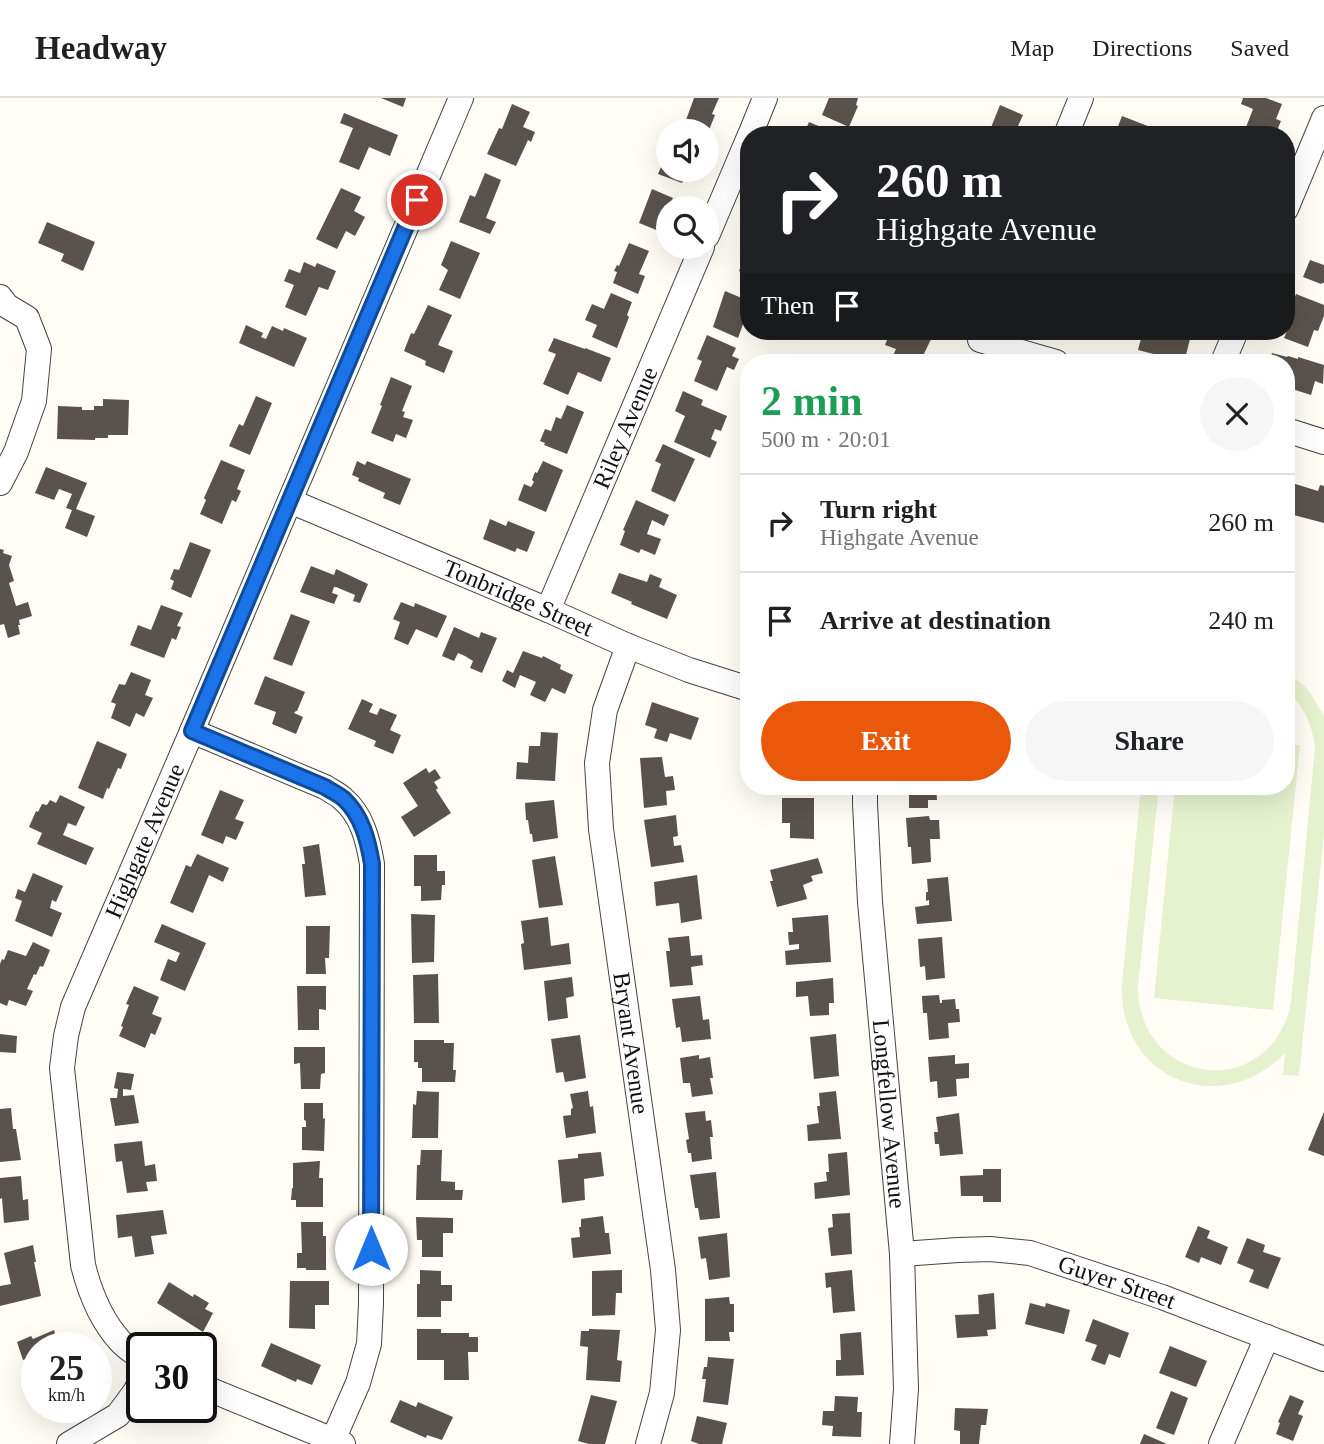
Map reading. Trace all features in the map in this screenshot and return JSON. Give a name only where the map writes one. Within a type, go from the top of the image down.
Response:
[{"type":"street","name":"Highgate Avenue","points":[[126,1346],[101,1315],[83,1265],[62,1068],[73,1007],[460,98]]},
{"type":"street","points":[[753,126],[765,98]]},
{"type":"street","points":[[1070,126],[1081,98]]},
{"type":"street","points":[[1295,187],[1324,118]]},
{"type":"street","points":[[719,207],[740,157]]},
{"type":"street","name":"Riley Avenue","points":[[548,610],[697,259]]},
{"type":"street","points":[[0,297],[7,306],[27,318],[39,349],[34,401],[7,459],[0,483]]},
{"type":"street","points":[[978,344],[1021,354]]},
{"type":"street","points":[[1295,433],[1324,442]]},
{"type":"street","name":"Tonbridge Street","points":[[290,501],[628,646],[740,686]]},
{"type":"street","name":"Bryant Avenue","points":[[628,646],[604,710],[597,763],[601,829],[663,1270],[668,1330],[662,1393],[648,1444]]},
{"type":"street","points":[[192,731],[325,787],[344,799],[359,819],[368,841],[372,864],[371,1304],[369,1344],[358,1383],[338,1442],[217,1393]]},
{"type":"street","name":"Longfellow Avenue","points":[[865,795],[870,902],[902,1254],[906,1389],[902,1444]]},
{"type":"street","name":"Guyer Street","points":[[902,1254],[990,1249],[1030,1253],[1162,1297],[1324,1359]]},
{"type":"street","points":[[1221,1444],[1267,1337]]},
{"type":"street","points":[[69,1444],[118,1415],[126,1404]]},
{"type":"green space","points":[[1295,679],[1309,691],[1324,716],[1324,834],[1299,1076],[1283,1075],[1285,1053],[1259,1073],[1232,1084],[1204,1086],[1178,1079],[1155,1065],[1137,1044],[1125,1017],[1122,984],[1140,795],[1158,795],[1138,986],[1144,1020],[1159,1046],[1181,1062],[1207,1070],[1234,1068],[1259,1056],[1279,1034],[1291,1002],[1315,747],[1312,731],[1295,700]]},
{"type":"green space","points":[[1295,745],[1300,745],[1295,794]]},
{"type":"green space","points":[[1174,795],[1295,795],[1273,1010],[1154,998]]},
{"type":"building","points":[[381,98],[406,98],[403,107]]},
{"type":"building","points":[[694,98],[719,98],[712,114],[715,115],[713,119],[686,119]]},
{"type":"building","points":[[829,98],[858,98],[858,106],[849,126],[822,115]]},
{"type":"building","points":[[1243,98],[1266,98],[1282,104],[1276,119],[1281,121],[1279,126],[1246,126],[1253,109],[1241,104]]},
{"type":"building","points":[[512,104],[530,112],[523,127],[535,132],[531,142],[528,140],[516,166],[487,154],[499,128],[502,129]]},
{"type":"building","points":[[1000,105],[1023,115],[1018,126],[992,126]]},
{"type":"building","points":[[344,113],[398,135],[390,156],[369,147],[359,170],[339,162],[353,128],[340,123]]},
{"type":"building","points":[[1122,116],[1148,126],[1118,126]]},
{"type":"building","points":[[485,173],[501,180],[486,218],[496,222],[490,234],[459,222],[470,195],[475,197]]},
{"type":"building","points":[[341,188],[361,197],[354,211],[365,217],[355,236],[346,231],[337,249],[316,239]]},
{"type":"building","points":[[652,189],[668,196],[656,196],[656,230],[639,223]]},
{"type":"building","points":[[47,222],[95,242],[83,271],[61,261],[64,254],[38,243]]},
{"type":"building","points":[[451,241],[480,253],[460,299],[439,290],[448,270],[441,265]]},
{"type":"building","points":[[629,243],[649,251],[639,274],[645,276],[638,294],[613,283],[617,272],[614,271]]},
{"type":"building","points":[[1310,260],[1324,265],[1324,283],[1303,277]]},
{"type":"building","points":[[304,262],[315,267],[317,263],[336,271],[328,290],[319,287],[306,316],[285,307],[294,285],[284,281],[289,269],[300,273]]},
{"type":"building","points":[[725,291],[740,297],[738,338],[713,327]]},
{"type":"building","points":[[611,293],[632,302],[617,348],[592,337],[597,325],[585,320],[592,304],[604,309]]},
{"type":"building","points":[[1296,294],[1324,305],[1324,316],[1318,331],[1314,330],[1308,347],[1289,340],[1295,340]]},
{"type":"building","points":[[428,305],[452,315],[438,345],[453,351],[444,373],[425,365],[426,361],[404,351],[411,333],[414,334]]},
{"type":"building","points":[[246,325],[263,333],[261,337],[266,339],[272,326],[307,338],[294,367],[239,343]]},
{"type":"building","points":[[707,335],[736,348],[732,356],[739,359],[734,370],[727,367],[717,391],[694,381],[702,361],[697,359]]},
{"type":"building","points":[[554,338],[611,358],[601,382],[578,372],[568,395],[543,384],[556,354],[548,351]]},
{"type":"building","points":[[887,340],[931,340],[924,354],[894,354],[896,349],[885,345]]},
{"type":"building","points":[[1141,340],[1190,340],[1186,354],[1154,354],[1138,350]]},
{"type":"building","points":[[1295,358],[1324,365],[1323,384],[1315,381],[1311,395],[1295,390]]},
{"type":"building","points":[[391,377],[412,386],[402,411],[405,412],[403,417],[413,420],[406,438],[396,434],[393,442],[371,433]]},
{"type":"building","points":[[683,391],[703,400],[701,405],[727,416],[721,431],[715,429],[711,439],[717,442],[710,458],[674,442],[685,416],[675,411]]},
{"type":"building","points":[[256,396],[272,403],[250,455],[229,446],[239,424],[243,426]]},
{"type":"building","points":[[103,399],[129,400],[128,435],[108,435],[108,438],[95,440],[57,439],[58,406],[94,410],[94,406],[103,406]]},
{"type":"building","points":[[567,405],[584,412],[567,454],[540,441],[545,429],[551,431],[556,417],[561,419]]},
{"type":"building","points":[[663,444],[695,459],[675,502],[651,491],[661,464],[655,461]]},
{"type":"building","points":[[221,460],[245,470],[237,489],[241,491],[236,502],[232,500],[222,524],[200,514]]},
{"type":"building","points":[[357,461],[365,465],[367,461],[411,479],[400,505],[383,498],[385,493],[358,481],[359,478],[352,475]]},
{"type":"building","points":[[543,461],[563,470],[546,512],[518,500],[524,484],[531,487],[535,472],[537,473]]},
{"type":"building","points":[[46,467],[87,483],[76,509],[95,516],[87,537],[65,528],[72,510],[66,508],[72,494],[59,489],[54,500],[35,493]]},
{"type":"building","points":[[1295,484],[1318,491],[1320,485],[1324,486],[1324,523],[1295,515]]},
{"type":"building","points":[[636,500],[669,515],[664,526],[652,520],[647,534],[661,539],[655,555],[641,549],[639,553],[620,545],[625,531],[623,530]]},
{"type":"building","points":[[490,519],[506,526],[508,521],[535,532],[527,552],[517,548],[515,552],[483,539]]},
{"type":"building","points":[[190,542],[211,550],[191,598],[171,589],[174,581],[170,579],[174,569],[179,570]]},
{"type":"building","points":[[0,549],[12,556],[9,565],[14,581],[9,583],[16,606],[28,602],[32,616],[19,620],[20,634],[8,638],[4,624],[0,625]]},
{"type":"building","points":[[311,566],[334,575],[336,569],[368,584],[360,603],[353,601],[355,595],[336,587],[332,593],[338,595],[334,604],[300,592]]},
{"type":"building","points":[[619,573],[647,582],[650,574],[662,579],[659,587],[677,595],[667,619],[611,593]]},
{"type":"building","points":[[401,602],[414,607],[415,603],[447,616],[437,638],[416,629],[408,645],[394,639],[400,622],[393,619]]},
{"type":"building","points":[[161,605],[183,613],[177,626],[181,627],[176,640],[172,638],[164,658],[130,645],[138,625],[151,630]]},
{"type":"building","points":[[291,614],[310,621],[292,666],[273,659]]},
{"type":"building","points":[[454,627],[479,638],[481,632],[497,638],[482,673],[470,668],[473,661],[458,653],[454,661],[442,656]]},
{"type":"building","points":[[523,651],[542,658],[543,656],[573,675],[565,694],[552,688],[545,702],[530,695],[536,682],[520,675],[515,688],[502,681],[507,670],[513,673]]},
{"type":"building","points":[[131,672],[151,680],[145,695],[153,698],[144,717],[136,713],[130,727],[111,718],[116,704],[111,702],[119,684],[125,685]]},
{"type":"building","points":[[265,676],[305,692],[294,713],[303,717],[296,734],[272,724],[276,712],[254,704]]},
{"type":"building","points":[[362,699],[373,704],[369,712],[377,715],[380,708],[397,715],[390,730],[401,735],[393,754],[374,746],[376,741],[348,729]]},
{"type":"building","points":[[652,702],[699,718],[691,740],[670,733],[667,742],[654,738],[657,729],[645,725]]},
{"type":"building","points":[[541,732],[558,733],[555,781],[516,779],[517,762],[528,763],[529,746],[540,746]]},
{"type":"building","points":[[97,741],[127,754],[103,799],[78,788]]},
{"type":"building","points":[[662,757],[665,777],[673,776],[675,790],[666,791],[667,805],[644,808],[640,758]]},
{"type":"building","points":[[426,768],[429,773],[435,769],[441,778],[434,782],[438,788],[436,790],[451,813],[414,837],[401,817],[418,806],[403,783]]},
{"type":"building","points":[[220,790],[244,800],[235,819],[244,822],[236,840],[226,836],[223,844],[201,835]]},
{"type":"building","points":[[60,795],[85,807],[76,826],[68,823],[63,835],[94,848],[86,865],[37,844],[42,833],[29,827],[42,804],[47,805],[50,800],[56,803]]},
{"type":"building","points":[[909,795],[937,795],[937,800],[928,800],[928,808],[909,808]]},
{"type":"building","points":[[782,798],[814,798],[814,839],[790,838],[790,823],[782,823]]},
{"type":"building","points":[[554,800],[558,838],[533,842],[526,820],[525,803]]},
{"type":"building","points":[[676,815],[678,836],[673,837],[674,846],[681,845],[684,862],[651,867],[644,820]]},
{"type":"building","points":[[929,816],[930,820],[939,820],[940,839],[930,839],[931,862],[912,864],[906,818]]},
{"type":"building","points":[[319,844],[326,895],[305,897],[303,847]]},
{"type":"building","points":[[197,854],[229,868],[223,882],[209,875],[193,913],[170,903],[186,865],[191,867]]},
{"type":"building","points":[[414,855],[437,855],[437,871],[445,871],[441,900],[421,901],[421,886],[414,886]]},
{"type":"building","points":[[555,856],[563,905],[539,908],[532,860]]},
{"type":"building","points":[[818,858],[823,873],[811,876],[813,881],[803,885],[807,899],[777,907],[770,870]]},
{"type":"building","points":[[33,873],[63,886],[56,902],[52,900],[50,908],[62,913],[52,937],[15,921],[22,901],[15,898],[18,889],[25,892]]},
{"type":"building","points":[[697,875],[702,919],[681,923],[679,903],[656,906],[654,882]]},
{"type":"building","points":[[948,877],[952,921],[917,924],[915,907],[929,905],[929,900],[926,901],[927,879]]},
{"type":"building","points":[[411,914],[435,915],[434,962],[412,963]]},
{"type":"building","points":[[828,915],[831,962],[786,965],[785,951],[799,949],[799,944],[789,945],[788,932],[793,932],[792,918]]},
{"type":"building","points":[[548,917],[551,946],[569,943],[571,964],[524,970],[521,921]]},
{"type":"building","points":[[162,924],[206,943],[185,991],[160,980],[168,959],[176,962],[180,953],[154,942]]},
{"type":"building","points":[[306,926],[330,926],[329,958],[325,958],[326,974],[306,974]]},
{"type":"building","points":[[689,936],[691,956],[702,955],[703,965],[691,967],[693,985],[670,987],[666,951],[670,951],[668,938]]},
{"type":"building","points":[[942,937],[945,978],[926,980],[925,966],[920,967],[918,939]]},
{"type":"building","points":[[33,942],[50,950],[43,967],[40,966],[36,975],[34,974],[27,989],[33,991],[26,1006],[9,1000],[7,1006],[0,1003],[2,959],[4,960],[8,950],[26,956]]},
{"type":"building","points":[[438,974],[439,1023],[414,1023],[413,975]]},
{"type":"building","points":[[572,977],[574,996],[566,998],[568,1018],[548,1021],[544,981]]},
{"type":"building","points":[[833,978],[834,1003],[829,1003],[829,1015],[810,1016],[808,996],[796,997],[796,982]]},
{"type":"building","points":[[134,986],[159,997],[152,1014],[162,1018],[155,1035],[151,1033],[145,1048],[119,1036],[129,1005],[126,1004]]},
{"type":"building","points":[[297,986],[326,986],[326,1010],[319,1009],[319,1030],[298,1030]]},
{"type":"building","points":[[939,995],[940,1003],[942,1000],[955,999],[960,1022],[948,1023],[949,1038],[929,1040],[927,1013],[923,1013],[922,996]]},
{"type":"building","points":[[700,996],[703,1020],[709,1019],[711,1039],[682,1042],[680,1027],[676,1028],[672,999]]},
{"type":"building","points":[[0,1034],[17,1036],[16,1053],[0,1052]]},
{"type":"building","points":[[836,1034],[839,1076],[814,1079],[810,1037]]},
{"type":"building","points":[[580,1035],[586,1078],[565,1082],[563,1072],[556,1073],[551,1039]]},
{"type":"building","points":[[414,1040],[444,1040],[444,1043],[454,1043],[455,1082],[422,1082],[422,1068],[418,1068],[418,1062],[414,1062]]},
{"type":"building","points":[[294,1047],[325,1047],[325,1073],[321,1074],[320,1089],[301,1089],[300,1063],[294,1064]]},
{"type":"building","points":[[699,1055],[699,1059],[710,1057],[713,1094],[692,1097],[690,1083],[683,1083],[680,1058]]},
{"type":"building","points":[[955,1055],[955,1064],[969,1063],[969,1078],[956,1079],[957,1096],[938,1098],[937,1081],[930,1082],[928,1057]]},
{"type":"building","points":[[117,1072],[134,1074],[131,1090],[123,1089],[123,1096],[134,1095],[139,1123],[115,1126],[110,1098],[117,1098],[118,1089],[114,1088]]},
{"type":"building","points":[[417,1091],[439,1092],[438,1138],[412,1138],[413,1104],[416,1105]]},
{"type":"building","points":[[588,1091],[590,1107],[593,1106],[596,1133],[566,1138],[563,1116],[571,1115],[573,1108],[570,1094]]},
{"type":"building","points":[[836,1091],[841,1139],[808,1141],[807,1125],[819,1123],[819,1093]]},
{"type":"building","points":[[304,1103],[323,1103],[324,1151],[302,1150],[302,1127],[306,1127]]},
{"type":"building","points":[[11,1108],[21,1160],[0,1162],[0,1109]]},
{"type":"building","points":[[705,1111],[706,1121],[711,1120],[712,1159],[692,1162],[686,1140],[689,1139],[685,1113]]},
{"type":"building","points":[[1324,1112],[1324,1156],[1308,1150]]},
{"type":"building","points":[[959,1113],[963,1154],[940,1156],[939,1144],[935,1144],[934,1132],[938,1132],[936,1117]]},
{"type":"building","points":[[142,1141],[145,1166],[155,1164],[157,1181],[146,1182],[148,1191],[127,1193],[122,1161],[116,1162],[114,1144]]},
{"type":"building","points":[[421,1150],[442,1150],[441,1181],[455,1182],[455,1190],[463,1190],[462,1200],[416,1200],[417,1165],[420,1165]]},
{"type":"building","points":[[601,1152],[604,1176],[584,1179],[585,1200],[562,1203],[558,1160],[578,1158],[578,1154]]},
{"type":"building","points":[[847,1152],[850,1195],[815,1199],[814,1183],[827,1181],[828,1154]]},
{"type":"building","points":[[320,1161],[319,1178],[323,1178],[323,1207],[296,1207],[296,1200],[291,1200],[293,1163]]},
{"type":"building","points":[[983,1169],[1001,1169],[1001,1202],[983,1202],[983,1196],[961,1196],[960,1176],[983,1175]]},
{"type":"building","points":[[716,1172],[720,1218],[700,1220],[698,1208],[695,1208],[690,1175]]},
{"type":"building","points":[[21,1176],[23,1200],[28,1199],[29,1220],[4,1223],[0,1178]]},
{"type":"building","points":[[163,1210],[167,1234],[151,1236],[154,1254],[135,1257],[132,1236],[118,1238],[116,1215]]},
{"type":"building","points":[[850,1213],[852,1254],[831,1256],[828,1228],[833,1227],[832,1214]]},
{"type":"building","points":[[603,1216],[605,1233],[609,1233],[611,1254],[573,1258],[571,1238],[580,1237],[581,1219]]},
{"type":"building","points":[[416,1217],[453,1218],[453,1233],[443,1233],[443,1257],[422,1257],[422,1240],[417,1240]]},
{"type":"building","points":[[301,1222],[323,1222],[323,1236],[326,1236],[326,1270],[297,1268],[297,1253],[302,1253]]},
{"type":"building","points":[[1198,1226],[1210,1231],[1207,1238],[1228,1247],[1221,1265],[1201,1257],[1199,1263],[1185,1257]]},
{"type":"building","points":[[727,1233],[730,1277],[709,1280],[706,1258],[701,1259],[698,1237]]},
{"type":"building","points":[[1247,1238],[1265,1245],[1263,1252],[1281,1258],[1268,1289],[1249,1282],[1254,1270],[1237,1263]]},
{"type":"building","points":[[33,1245],[41,1296],[0,1306],[0,1286],[11,1284],[4,1253]]},
{"type":"building","points":[[420,1270],[441,1271],[441,1285],[452,1285],[452,1301],[441,1301],[441,1317],[417,1317],[417,1284],[420,1284]]},
{"type":"building","points":[[622,1270],[622,1293],[616,1293],[615,1315],[592,1316],[592,1271]]},
{"type":"building","points":[[852,1270],[855,1311],[833,1313],[831,1287],[826,1288],[825,1273]]},
{"type":"building","points":[[290,1281],[329,1281],[329,1305],[315,1305],[315,1329],[289,1328]]},
{"type":"building","points":[[169,1282],[193,1297],[194,1294],[209,1303],[205,1309],[213,1313],[203,1332],[157,1303]]},
{"type":"building","points":[[994,1293],[996,1329],[987,1330],[988,1336],[957,1338],[955,1315],[979,1314],[978,1295]]},
{"type":"building","points":[[729,1297],[730,1304],[734,1304],[734,1332],[729,1332],[730,1341],[705,1341],[705,1299]]},
{"type":"building","points":[[1030,1303],[1045,1307],[1046,1303],[1070,1310],[1064,1334],[1025,1324]]},
{"type":"building","points":[[1093,1319],[1129,1333],[1120,1358],[1109,1354],[1105,1365],[1091,1360],[1097,1345],[1085,1341]]},
{"type":"building","points":[[417,1329],[441,1329],[441,1333],[469,1333],[469,1337],[478,1337],[478,1352],[468,1352],[469,1380],[444,1380],[444,1360],[417,1360]]},
{"type":"building","points":[[620,1330],[617,1360],[622,1361],[620,1382],[586,1380],[588,1347],[580,1346],[581,1331]]},
{"type":"building","points":[[861,1332],[864,1375],[836,1376],[836,1360],[841,1360],[840,1334]]},
{"type":"building","points":[[271,1343],[321,1365],[312,1385],[297,1379],[296,1382],[261,1366]]},
{"type":"building","points":[[1170,1346],[1207,1361],[1196,1387],[1159,1373]]},
{"type":"building","points":[[708,1357],[734,1359],[728,1405],[703,1402],[706,1379],[702,1379]]},
{"type":"building","points":[[1171,1391],[1188,1398],[1174,1435],[1156,1428]]},
{"type":"building","points":[[591,1395],[617,1401],[605,1444],[578,1441]]},
{"type":"building","points":[[1290,1395],[1304,1401],[1298,1414],[1303,1416],[1293,1441],[1276,1434],[1280,1423],[1278,1422]]},
{"type":"building","points":[[835,1396],[858,1397],[857,1412],[862,1412],[861,1437],[832,1436],[833,1426],[822,1425],[823,1411],[834,1411]]},
{"type":"building","points":[[400,1400],[416,1407],[418,1402],[453,1417],[442,1440],[427,1435],[426,1438],[390,1422]]},
{"type":"building","points":[[955,1408],[988,1409],[986,1425],[981,1425],[979,1444],[960,1444],[960,1431],[954,1430]]},
{"type":"building","points":[[697,1416],[727,1423],[722,1444],[699,1444],[691,1441]]},
{"type":"building","points":[[1144,1434],[1167,1444],[1140,1444]]},
{"type":"route","points":[[371,1249],[372,864],[368,841],[359,819],[344,799],[325,787],[192,731],[417,200]]}]
